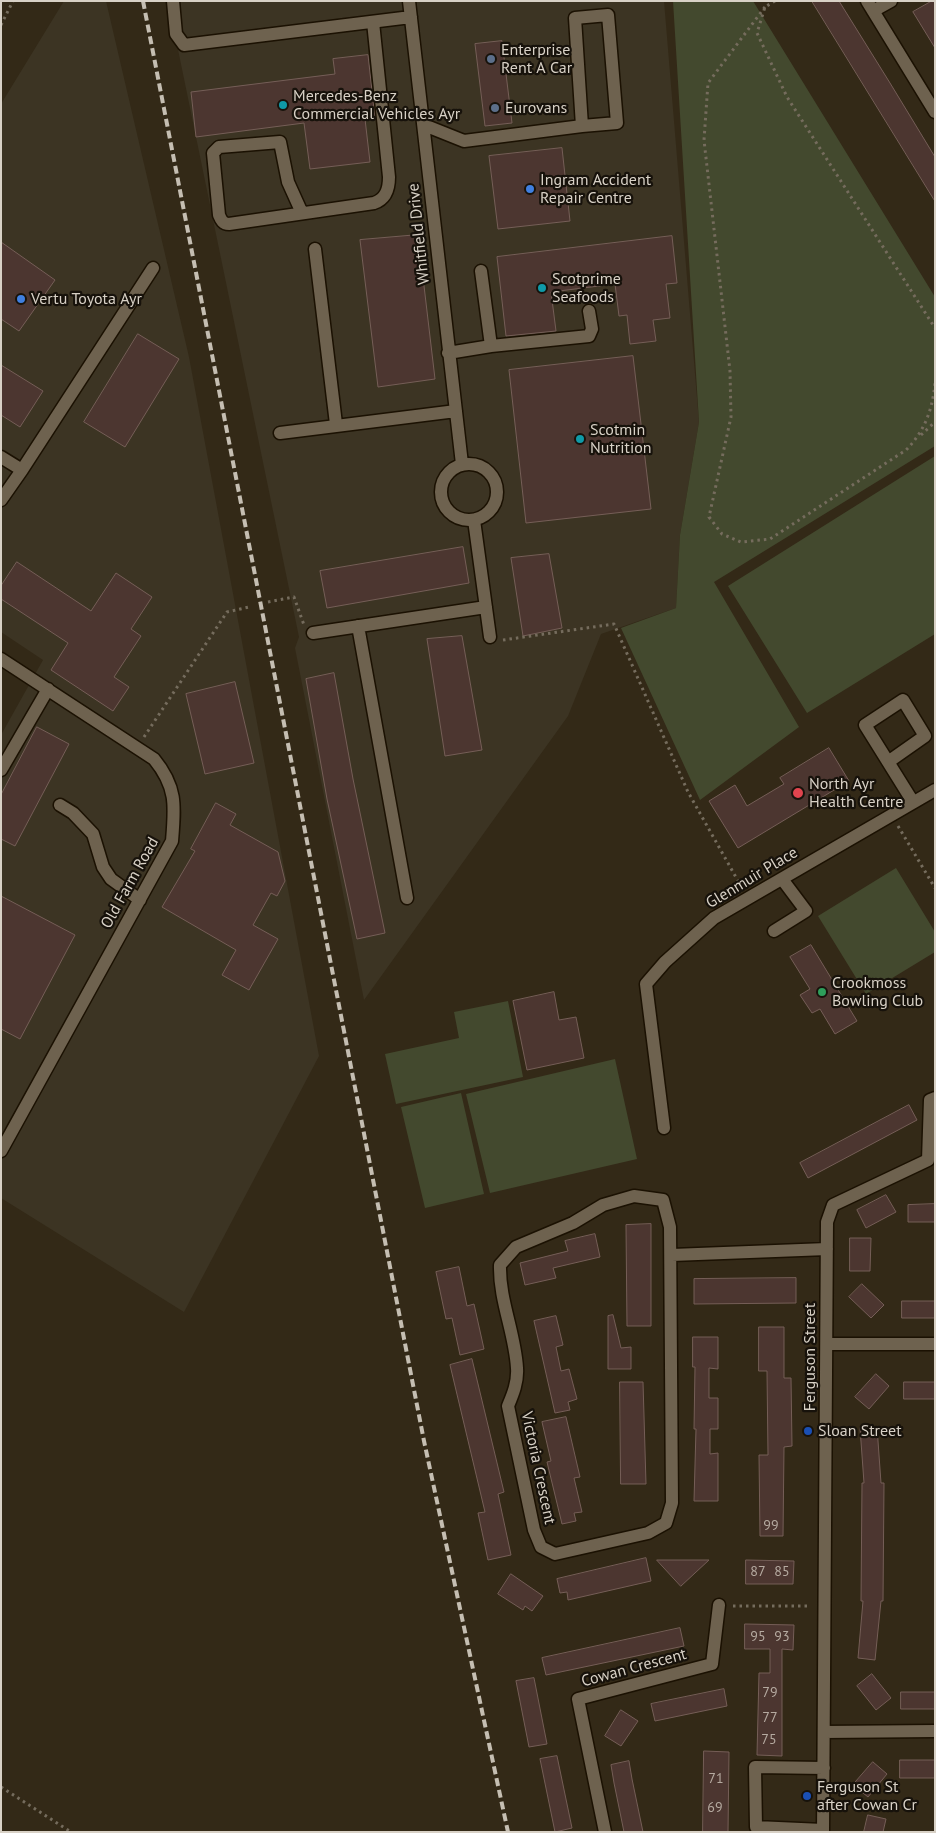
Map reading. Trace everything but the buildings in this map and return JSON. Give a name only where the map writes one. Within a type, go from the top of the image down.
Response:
[{"type":"street","points":[[173,1],[176,34],[184,45],[411,17]]},
{"type":"street","name":"Whitfield Drive","points":[[409,1],[462,464]]},
{"type":"street","points":[[891,1],[870,6],[935,112]]},
{"type":"street","points":[[424,125],[464,141],[617,123],[608,15],[574,18],[582,126]]},
{"type":"street","points":[[302,213],[288,182],[280,142],[219,147],[213,153],[218,214],[224,223],[229,224],[374,203],[381,200],[388,191],[389,177],[373,22]]},
{"type":"street","points":[[315,249],[336,424]]},
{"type":"street","points":[[1,500],[153,268]]},
{"type":"street","points":[[482,271],[491,346]]},
{"type":"street","points":[[448,353],[491,346],[590,336],[592,329],[589,311]]},
{"type":"street","points":[[280,433],[336,424],[456,411]]},
{"type":"street","points":[[1,457],[22,470]]},
{"type":"street","points":[[462,464],[473,464],[482,467],[490,474],[497,488],[493,507],[486,514],[474,520],[463,520],[450,514],[441,497],[442,482],[447,473],[462,464]]},
{"type":"street","points":[[474,520],[490,637]]},
{"type":"street","points":[[313,633],[486,607]]},
{"type":"street","points":[[358,626],[407,898]]},
{"type":"street","name":"Old Farm Road","points":[[1,659],[154,759],[168,776],[175,808],[172,841],[1,1151]]},
{"type":"street","points":[[1,770],[48,689]]},
{"type":"street","points":[[888,762],[925,736],[903,700],[865,725],[888,762],[913,802]]},
{"type":"street","name":"Glenmuir Place","points":[[664,1128],[646,984],[665,962],[714,918],[935,790]]},
{"type":"street","points":[[60,805],[73,813],[93,834],[104,867],[111,879],[140,900]]},
{"type":"street","points":[[774,931],[806,911],[782,879]]},
{"type":"street","name":"Ferguson Street","points":[[823,1831],[827,1222],[833,1205],[928,1160],[930,1100],[935,1098]]},
{"type":"street","name":"Victoria Crescent","points":[[634,1196],[664,1200],[670,1227],[672,1255],[672,1503],[666,1523],[648,1533],[555,1554],[541,1547],[534,1530],[508,1406],[515,1388],[517,1368],[500,1282],[500,1265],[516,1247],[573,1224],[603,1205],[634,1196]]},
{"type":"street","points":[[672,1255],[827,1249]]},
{"type":"street","points":[[826,1344],[935,1344]]},
{"type":"street","name":"Cowan Crescent","points":[[604,1832],[578,1699],[712,1664],[719,1605]]},
{"type":"street","points":[[824,1732],[935,1731]]},
{"type":"street","points":[[823,1831],[756,1827],[756,1767],[824,1768]]},
{"type":"path","points":[[1,26],[13,1]]},
{"type":"path","points":[[775,1],[765,7],[708,83],[704,140],[730,371],[731,417],[709,517],[722,534],[741,542],[770,539],[906,450],[935,422]]},
{"type":"path","points":[[765,7],[757,33],[787,97],[935,328]]},
{"type":"path","points":[[919,437],[933,402],[935,382]]},
{"type":"path","points":[[268,602],[294,597],[304,626],[313,633]]},
{"type":"path","points":[[137,748],[227,612],[249,607]]},
{"type":"path","points":[[490,637],[506,641],[614,624],[688,792],[748,899]]},
{"type":"path","points":[[892,815],[935,888]]},
{"type":"path","points":[[719,1605],[824,1606]]},
{"type":"path","points":[[1,1787],[71,1832]]},
{"type":"shaded area","points":[[64,1],[106,1],[189,357],[319,1056],[184,1312],[1,1198],[1,735],[43,660],[1,632],[1,104]]},
{"type":"shaded area","points":[[168,1],[664,1],[699,422],[680,535],[676,608],[601,634],[568,716],[364,1000],[295,648],[299,637]]},
{"type":"green space","points":[[673,1],[753,1],[935,297],[935,446],[714,582],[799,727],[700,800],[621,628],[676,608],[680,535],[699,422]]},
{"type":"green space","points":[[935,456],[935,634],[807,713],[728,586]]},
{"type":"green space","points":[[896,868],[935,932],[935,952],[866,994],[818,916]]},
{"type":"green space","points":[[508,1001],[523,1077],[396,1104],[385,1054],[459,1038],[454,1012]]},
{"type":"green space","points":[[615,1059],[637,1159],[490,1193],[466,1094]]},
{"type":"green space","points":[[461,1093],[484,1194],[425,1208],[401,1107]]},
{"type":"railway","points":[[143,1],[424,1441],[508,1832]]},
{"type":"place","name":"Enterprise Rent A Car","points":[[491,59]]},
{"type":"place","name":"Mercedes-Benz Commercial Vehicles Ayr","points":[[283,105]]},
{"type":"place","name":"Eurovans","points":[[495,108]]},
{"type":"place","name":"Ingram Accident Repair Centre","points":[[530,189]]},
{"type":"place","name":"Scotprime Seafoods","points":[[542,288]]},
{"type":"place","name":"Vertu Toyota Ayr","points":[[21,299]]},
{"type":"place","name":"Scotmin Nutrition","points":[[580,439]]},
{"type":"place","name":"North Ayr Health Centre","points":[[798,793]]},
{"type":"place","name":"Crookmoss Bowling Club","points":[[822,992]]},
{"type":"place","name":"Sloan Street","points":[[808,1431]]},
{"type":"place","name":"Ferguson St after Cowan Cr","points":[[807,1796]]}]
